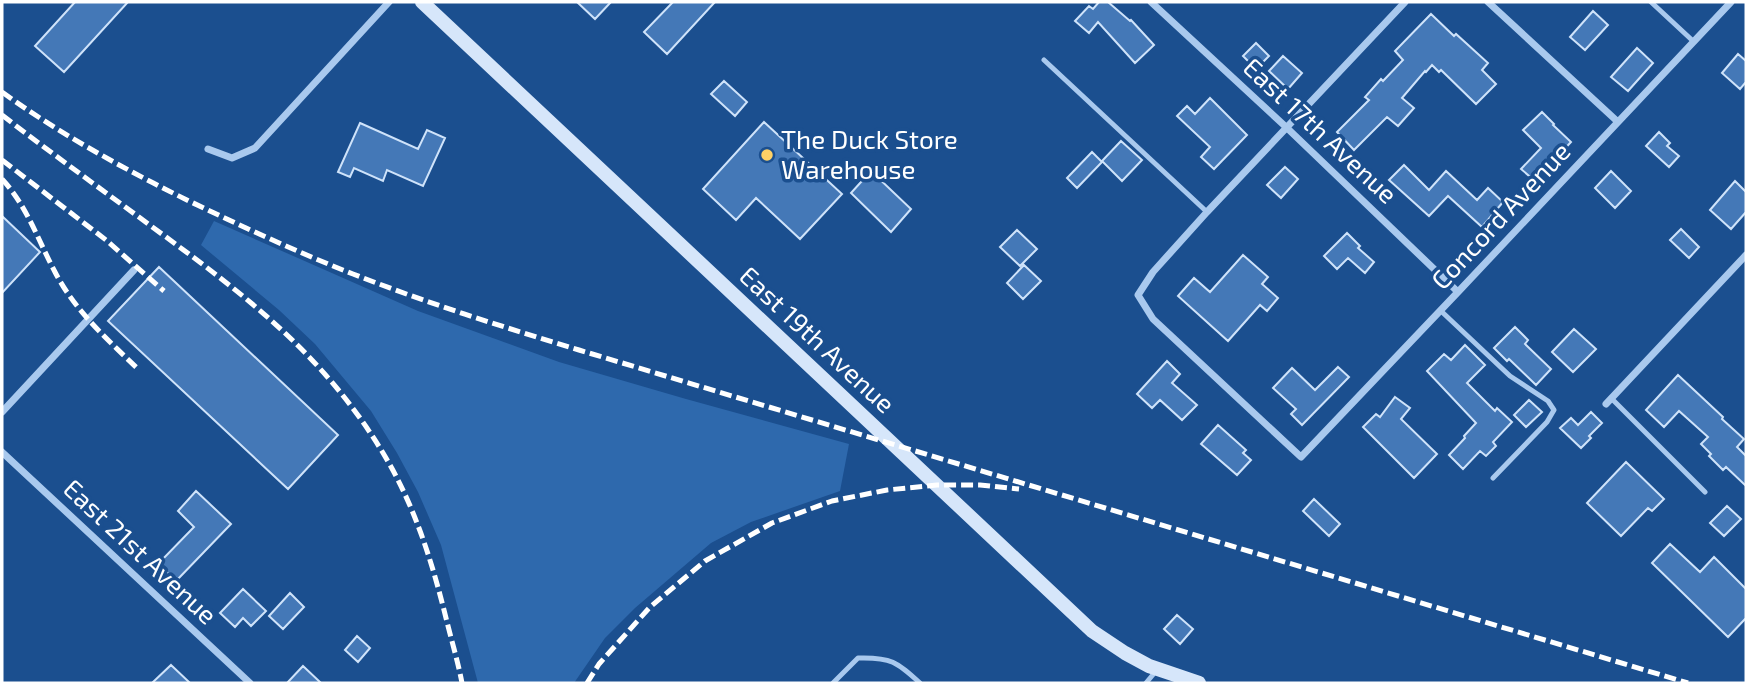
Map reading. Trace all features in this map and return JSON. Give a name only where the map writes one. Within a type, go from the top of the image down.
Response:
[{"type":"street","points":[[208,149],[232,158],[255,148],[389,2]]},
{"type":"street","name":"East 19th Avenue","points":[[422,2],[1092,631],[1125,653],[1157,669],[1199,683]]},
{"type":"street","name":"East 17th Avenue","points":[[1150,2],[1286,127],[1458,292]]},
{"type":"street","points":[[1207,212],[1405,2]]},
{"type":"street","points":[[1488,2],[1618,122]]},
{"type":"street","name":"Concord Avenue","points":[[1207,212],[1153,272],[1138,295],[1153,319],[1301,457],[1731,2]]},
{"type":"street","points":[[1609,401],[1746,255]]},
{"type":"street","points":[[2,412],[134,270]]},
{"type":"street","name":"East 21st Avenue","points":[[2,452],[250,683]]},
{"type":"lane","points":[[1651,2],[1693,41]]},
{"type":"lane","points":[[1044,60],[1207,212]]},
{"type":"lane","points":[[1441,311],[1510,376],[1548,401],[1554,410],[1547,422],[1493,478]]},
{"type":"lane","points":[[1609,401],[1705,492]]},
{"type":"lane","points":[[833,683],[858,658],[878,657],[899,664],[920,683]]},
{"type":"lane","points":[[1146,683],[1157,669]]},
{"type":"shaded area","points":[[214,221],[418,311],[559,362],[849,444],[840,491],[751,522],[711,543],[635,608],[605,638],[574,683],[478,683],[441,545],[418,492],[397,453],[371,411],[315,344],[201,245]]},
{"type":"building","points":[[75,2],[128,2],[64,72],[35,46]]},
{"type":"building","points":[[577,2],[611,2],[595,19]]},
{"type":"building","points":[[673,2],[715,2],[667,54],[644,32]]},
{"type":"building","points":[[1099,2],[1108,2],[1131,20],[1154,45],[1135,63],[1098,22],[1089,33],[1075,21],[1089,6],[1093,9]]},
{"type":"building","points":[[1593,11],[1608,25],[1585,50],[1570,37]]},
{"type":"building","points":[[1431,14],[1488,63],[1482,70],[1496,84],[1476,104],[1441,70],[1439,72],[1432,65],[1402,98],[1414,108],[1398,126],[1387,117],[1354,150],[1337,132],[1369,100],[1365,97],[1381,79],[1383,81],[1403,60],[1395,51]]},
{"type":"building","points":[[1256,43],[1269,56],[1256,69],[1243,56]]},
{"type":"building","points":[[1637,48],[1653,63],[1628,91],[1611,77]]},
{"type":"building","points":[[1738,54],[1746,61],[1746,82],[1740,89],[1722,73]]},
{"type":"building","points":[[1283,56],[1302,73],[1288,89],[1269,71]]},
{"type":"building","points":[[724,81],[747,102],[735,116],[711,94]]},
{"type":"building","points":[[1210,98],[1247,135],[1214,169],[1201,157],[1210,147],[1177,116],[1187,106],[1195,114]]},
{"type":"building","points":[[1542,112],[1571,142],[1535,181],[1521,169],[1541,148],[1523,130]]},
{"type":"building","name":"The Duck Store Warehouse","points":[[764,122],[842,194],[800,239],[756,198],[736,220],[703,189]]},
{"type":"building","points":[[360,123],[418,149],[427,130],[445,138],[423,186],[387,170],[383,181],[354,168],[350,177],[338,172]]},
{"type":"building","points":[[1659,132],[1670,143],[1667,146],[1679,156],[1669,167],[1646,146]]},
{"type":"building","points":[[1121,141],[1142,160],[1122,181],[1102,161]]},
{"type":"building","points":[[1092,152],[1102,162],[1077,188],[1067,178]]},
{"type":"building","points":[[1404,165],[1429,190],[1446,171],[1477,200],[1488,188],[1503,202],[1482,227],[1448,196],[1429,216],[1389,180]]},
{"type":"building","points":[[1285,167],[1298,179],[1281,198],[1267,185]]},
{"type":"building","points":[[871,171],[911,209],[891,232],[851,193]]},
{"type":"building","points":[[1611,171],[1631,191],[1615,208],[1595,188]]},
{"type":"building","points":[[1735,181],[1746,192],[1746,212],[1731,229],[1710,210]]},
{"type":"building","points":[[2,216],[40,252],[2,293]]},
{"type":"building","points":[[1681,229],[1699,247],[1689,258],[1670,240]]},
{"type":"building","points":[[1017,230],[1037,249],[1020,266],[1000,247]]},
{"type":"building","points":[[1347,233],[1360,246],[1358,248],[1374,262],[1365,273],[1348,258],[1337,269],[1324,256]]},
{"type":"building","points":[[1243,255],[1268,277],[1262,284],[1278,298],[1267,311],[1260,305],[1228,341],[1178,296],[1194,278],[1210,292]]},
{"type":"building","points":[[1024,265],[1041,281],[1023,299],[1007,283]]},
{"type":"building","points":[[159,267],[338,435],[288,489],[108,321]]},
{"type":"building","points":[[1515,327],[1528,340],[1525,344],[1551,369],[1536,385],[1494,348]]},
{"type":"building","points":[[1574,329],[1596,349],[1573,372],[1552,352]]},
{"type":"building","points":[[1465,345],[1485,365],[1467,383],[1495,411],[1497,408],[1512,422],[1493,442],[1496,446],[1486,456],[1480,451],[1463,469],[1449,455],[1476,423],[1427,371],[1444,354],[1451,360]]},
{"type":"building","points":[[1167,361],[1180,374],[1172,383],[1197,405],[1182,420],[1160,400],[1152,408],[1137,394]]},
{"type":"building","points":[[1338,367],[1349,377],[1302,425],[1291,414],[1296,409],[1273,388],[1292,368],[1315,390]]},
{"type":"building","points":[[1678,375],[1744,439],[1737,447],[1746,456],[1746,486],[1726,467],[1723,470],[1709,456],[1711,454],[1701,444],[1708,437],[1679,411],[1664,427],[1646,410]]},
{"type":"building","points":[[1395,397],[1410,408],[1401,419],[1437,454],[1414,478],[1363,427],[1376,414],[1380,417]]},
{"type":"building","points":[[1529,400],[1542,412],[1526,427],[1514,415]]},
{"type":"building","points":[[1591,412],[1602,423],[1581,448],[1560,428],[1571,418],[1578,425]]},
{"type":"building","points":[[1218,425],[1246,450],[1243,453],[1251,460],[1237,475],[1201,444]]},
{"type":"building","points":[[1626,462],[1664,499],[1652,511],[1648,508],[1621,536],[1587,503]]},
{"type":"building","points":[[196,491],[231,524],[176,581],[158,564],[194,527],[178,511]]},
{"type":"building","points":[[1314,499],[1340,524],[1329,536],[1303,511]]},
{"type":"building","points":[[1727,506],[1741,519],[1724,536],[1710,523]]},
{"type":"building","points":[[1670,544],[1700,572],[1714,557],[1746,589],[1746,618],[1728,637],[1652,563]]},
{"type":"building","points":[[243,589],[266,611],[251,626],[243,618],[235,627],[220,613]]},
{"type":"building","points":[[290,593],[304,607],[283,629],[269,616]]},
{"type":"building","points":[[1177,615],[1193,629],[1180,644],[1164,629]]},
{"type":"building","points":[[357,636],[370,648],[358,662],[345,650]]},
{"type":"building","points":[[171,665],[190,683],[152,683]]},
{"type":"building","points":[[303,666],[321,683],[287,683]]},
{"type":"railway","points":[[2,92],[93,150],[189,201],[311,257],[409,295],[579,350],[1688,683]]},
{"type":"railway","points":[[2,115],[250,302],[281,329],[337,388],[386,458],[415,517],[436,580],[462,683]]},
{"type":"railway","points":[[2,160],[106,240],[164,291]]},
{"type":"railway","points":[[2,179],[25,212],[72,300],[139,370]]},
{"type":"railway","points":[[587,683],[599,664],[650,607],[705,561],[772,523],[832,501],[887,490],[937,485],[1019,489]]},
{"type":"place","name":"The Duck Store Warehouse","points":[[767,155]]}]
